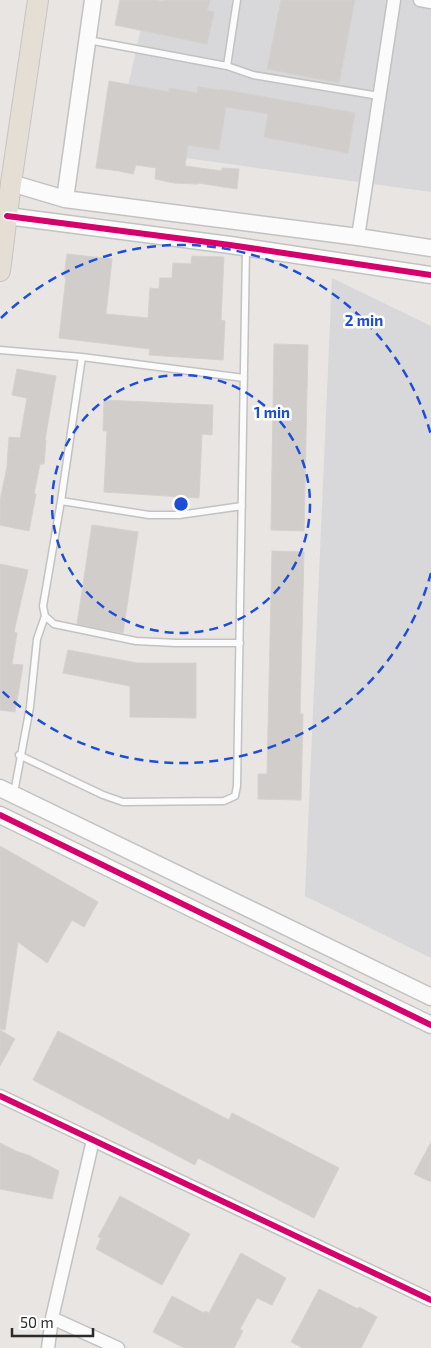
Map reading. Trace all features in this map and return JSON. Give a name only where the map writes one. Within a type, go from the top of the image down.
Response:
[{"type":"main road","points":[[0,272],[11,182],[38,0]]},
{"type":"street","points":[[65,199],[93,0]]},
{"type":"street","points":[[358,237],[394,0]]},
{"type":"street","points":[[420,0],[431,2]]},
{"type":"street","points":[[11,182],[65,199],[431,248]]},
{"type":"street","points":[[7,216],[246,247],[431,275]]},
{"type":"street","points":[[7,791],[431,996]]},
{"type":"street","points":[[0,815],[431,1025]]},
{"type":"street","points":[[0,1096],[431,1300]]},
{"type":"street","points":[[48,1348],[52,1318],[93,1140]]},
{"type":"street","points":[[52,1318],[118,1348]]},
{"type":"lane","points":[[227,66],[237,0]]},
{"type":"lane","points":[[88,40],[227,66],[253,75],[379,96]]},
{"type":"lane","points":[[20,755],[103,795],[123,802],[224,802],[235,796],[238,786],[246,247]]},
{"type":"lane","points":[[0,350],[82,357],[244,378]]},
{"type":"lane","points":[[7,791],[20,755],[30,707],[37,639],[45,616],[43,606],[61,501],[82,357]]},
{"type":"lane","points":[[61,501],[149,515],[179,515],[242,506]]},
{"type":"lane","points":[[45,616],[54,624],[136,641],[176,643],[240,642]]},
{"type":"shaded area","points":[[145,0],[431,0],[431,192],[114,148],[142,24]]},
{"type":"shaded area","points":[[332,278],[431,326],[431,958],[305,896]]},
{"type":"building","points":[[120,0],[155,0],[164,2],[164,0],[210,0],[207,11],[214,12],[207,44],[115,25]]},
{"type":"building","points":[[281,0],[355,0],[339,83],[267,69]]},
{"type":"building","points":[[109,81],[169,92],[169,88],[197,93],[198,87],[220,89],[355,113],[348,153],[264,137],[268,114],[226,107],[219,150],[188,145],[185,166],[222,171],[222,168],[239,169],[237,189],[198,183],[174,183],[155,179],[156,168],[136,165],[133,174],[96,168]]},
{"type":"building","points":[[67,254],[112,259],[106,314],[148,318],[150,288],[159,289],[160,278],[172,278],[173,263],[191,264],[192,256],[224,257],[221,320],[225,321],[223,360],[149,355],[150,349],[59,338]]},
{"type":"building","points":[[274,344],[308,345],[304,531],[271,530]]},
{"type":"building","points":[[17,369],[56,376],[45,440],[44,464],[40,464],[29,531],[0,525],[0,500],[7,467],[9,437],[20,438],[27,398],[12,395]]},
{"type":"building","points":[[104,400],[213,405],[212,435],[202,434],[199,498],[104,492],[107,431],[103,431]]},
{"type":"building","points":[[92,525],[138,532],[123,633],[77,624]]},
{"type":"building","points":[[272,551],[304,552],[300,714],[303,714],[301,800],[258,799],[258,774],[267,774]]},
{"type":"building","points":[[0,564],[28,570],[14,632],[17,633],[12,664],[23,665],[15,712],[0,710]]},
{"type":"building","points":[[68,650],[137,663],[196,663],[196,718],[130,717],[130,686],[63,673]]},
{"type":"building","points":[[0,846],[98,902],[84,927],[72,920],[47,963],[18,942],[5,1030],[0,1029]]},
{"type":"building","points":[[0,1030],[15,1039],[0,1066]]},
{"type":"building","points":[[58,1031],[229,1120],[232,1113],[339,1168],[314,1218],[198,1158],[195,1165],[33,1080]]},
{"type":"building","points":[[431,1142],[431,1182],[414,1174]]},
{"type":"building","points":[[0,1143],[59,1171],[52,1199],[0,1189]]},
{"type":"building","points":[[120,1196],[190,1234],[162,1285],[96,1249],[101,1238],[98,1237]]},
{"type":"building","points":[[241,1253],[286,1278],[272,1305],[257,1298],[240,1329],[243,1331],[234,1348],[184,1348],[153,1332],[172,1296],[204,1313],[205,1311],[209,1313]]},
{"type":"building","points":[[319,1289],[377,1317],[361,1348],[303,1348],[291,1342]]},
{"type":"cycle path","points":[[7,216],[230,245],[431,275]]},
{"type":"cycle path","points":[[0,815],[431,1025]]},
{"type":"cycle path","points":[[0,1096],[431,1300]]}]
